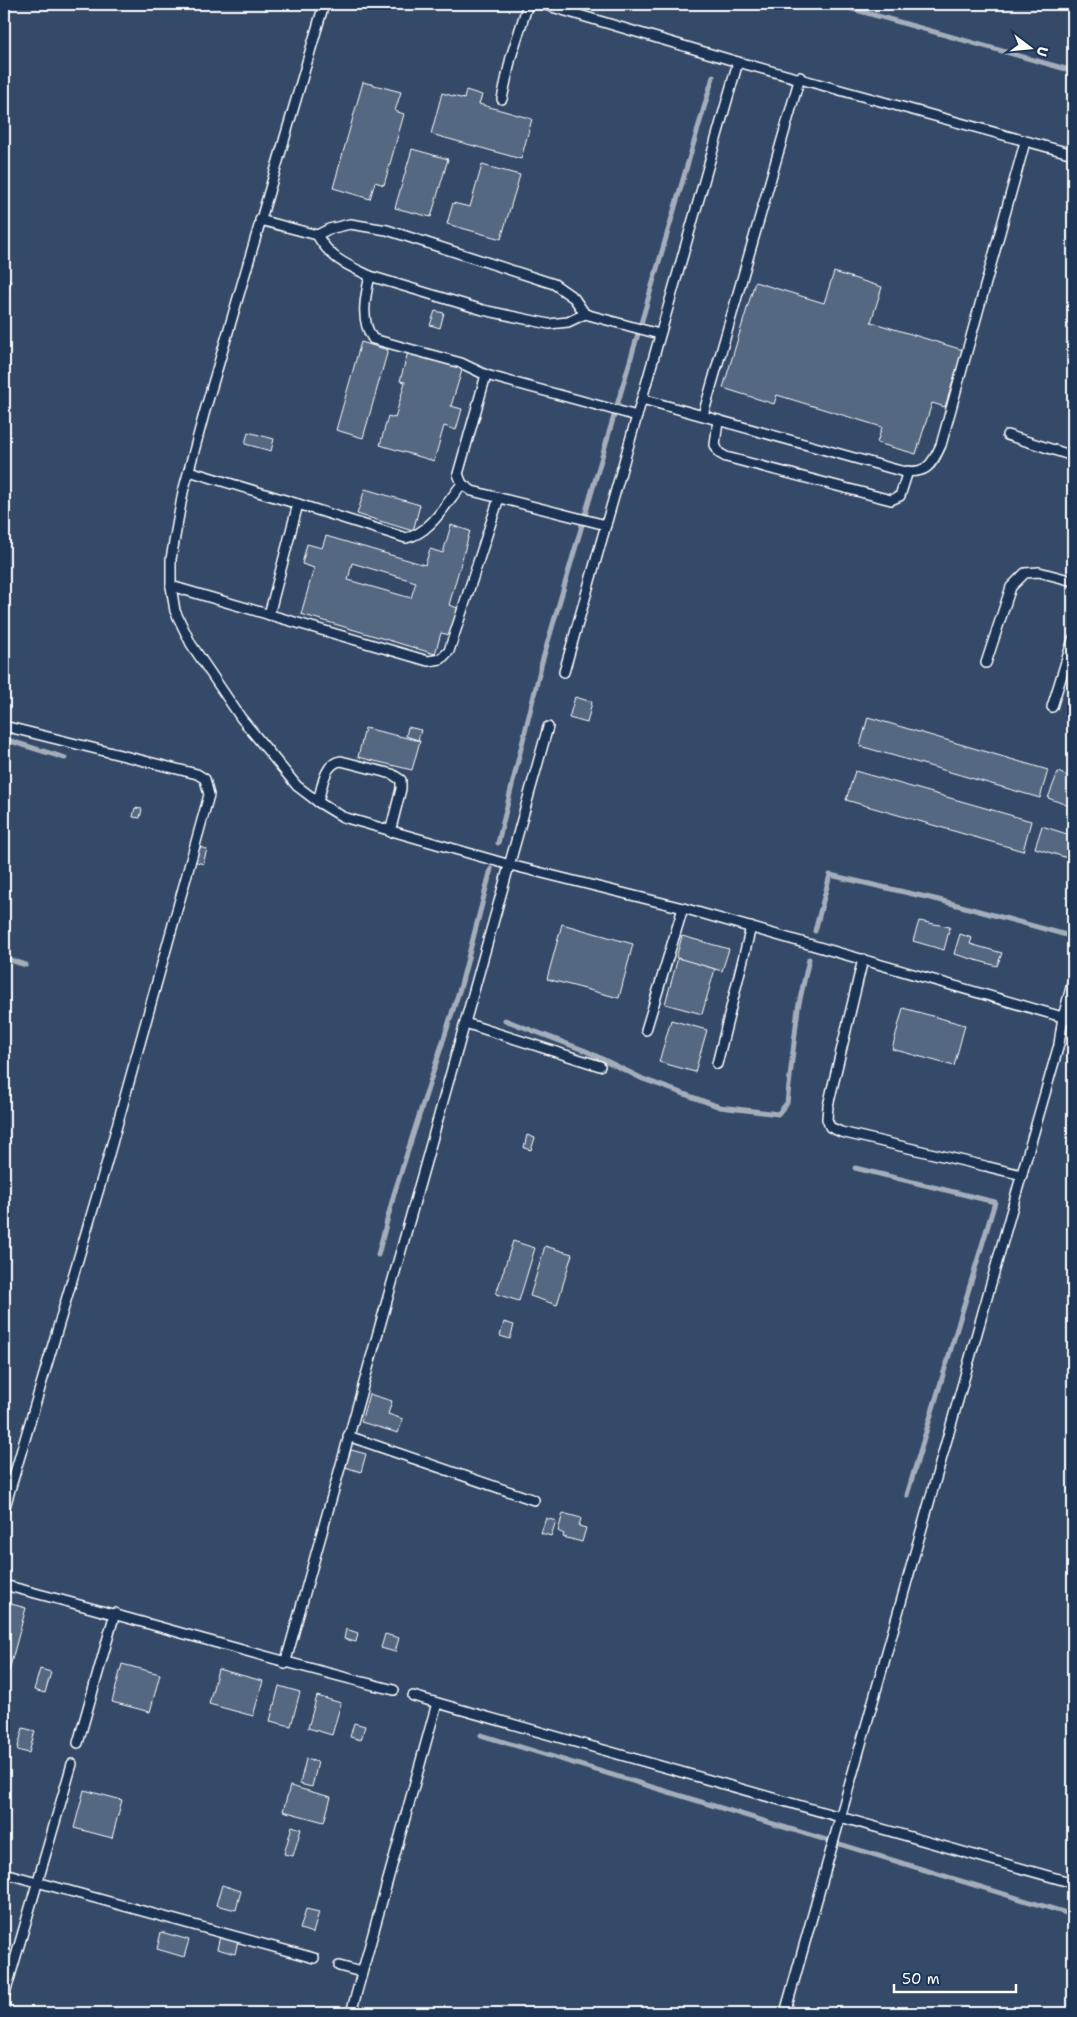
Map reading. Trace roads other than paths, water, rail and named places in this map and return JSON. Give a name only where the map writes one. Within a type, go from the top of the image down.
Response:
[{"type":"lane","points":[[324,4],[260,220],[189,471],[175,530],[171,559],[171,586],[176,611],[192,644],[215,682],[266,750],[297,786],[318,802],[343,817],[510,865],[751,927],[1073,1020]]},
{"type":"lane","points":[[502,98],[511,57],[528,4]]},
{"type":"lane","points":[[542,4],[738,62],[800,77],[1073,154]]},
{"type":"lane","points":[[564,672],[738,62]]},
{"type":"lane","points":[[703,416],[800,77]]},
{"type":"lane","points":[[642,399],[908,471],[922,471],[929,466],[941,445],[1025,142]]},
{"type":"lane","points":[[260,220],[317,235],[326,250],[339,262],[370,276],[483,310],[549,324],[568,322],[586,314]]},
{"type":"lane","points":[[317,235],[329,228],[350,224],[387,230],[554,284],[574,298],[586,314],[659,334]]},
{"type":"lane","points":[[370,276],[366,293],[365,315],[366,329],[373,338],[467,365],[486,375],[637,416]]},
{"type":"lane","points":[[486,375],[458,474],[462,484],[472,491],[606,525]]},
{"type":"lane","points":[[718,420],[715,445],[719,453],[726,457],[891,500],[900,496],[908,471]]},
{"type":"lane","points":[[1007,435],[1073,456]]},
{"type":"lane","points":[[189,471],[406,538],[417,536],[427,527],[462,484]]},
{"type":"lane","points":[[171,586],[428,661],[441,659],[449,651],[499,498]]},
{"type":"lane","points":[[269,614],[298,504]]},
{"type":"lane","points":[[986,663],[1011,586],[1024,573],[1039,572],[1073,581]]},
{"type":"lane","points":[[1052,707],[1073,639]]},
{"type":"lane","points":[[4,726],[197,774],[205,779],[209,795],[106,1165],[4,1510]]},
{"type":"lane","points":[[285,1664],[548,727]]},
{"type":"lane","points":[[318,802],[328,769],[334,762],[341,760],[392,774],[401,780],[401,789],[390,832]]},
{"type":"lane","points":[[646,1030],[682,908]]},
{"type":"lane","points":[[718,1064],[751,927]]},
{"type":"lane","points":[[863,959],[828,1106],[827,1119],[830,1127],[841,1132],[1022,1175]]},
{"type":"lane","points":[[785,2013],[1059,1046],[1063,1017],[1073,980]]},
{"type":"lane","points":[[465,1023],[600,1066]]},
{"type":"lane","points":[[348,1436],[534,1500]]},
{"type":"lane","points":[[4,1585],[115,1613],[285,1664],[394,1690]]},
{"type":"lane","points":[[78,1743],[115,1613]]},
{"type":"lane","points":[[413,1696],[1073,1883]]},
{"type":"lane","points":[[351,2013],[437,1703]]},
{"type":"lane","points":[[4,1998],[72,1764]]},
{"type":"lane","points":[[4,1873],[314,1958]]},
{"type":"lane","points":[[339,1966],[361,1972]]},
{"type":"waterway","points":[[835,4],[1073,71]]},
{"type":"waterway","points":[[498,843],[542,662],[713,77]]},
{"type":"waterway","points":[[4,281],[9,282],[4,301]]},
{"type":"waterway","points":[[4,739],[65,758]]},
{"type":"waterway","points":[[378,1255],[394,1194],[461,985],[491,869]]},
{"type":"waterway","points":[[815,931],[830,875],[939,900],[1070,936]]},
{"type":"waterway","points":[[4,958],[26,965]]},
{"type":"waterway","points":[[505,1020],[586,1051],[643,1079],[720,1107],[778,1114],[787,1103],[798,1008],[809,959]]},
{"type":"waterway","points":[[855,1168],[995,1202],[907,1495]]},
{"type":"waterway","points":[[481,1735],[1073,1915]]}]
